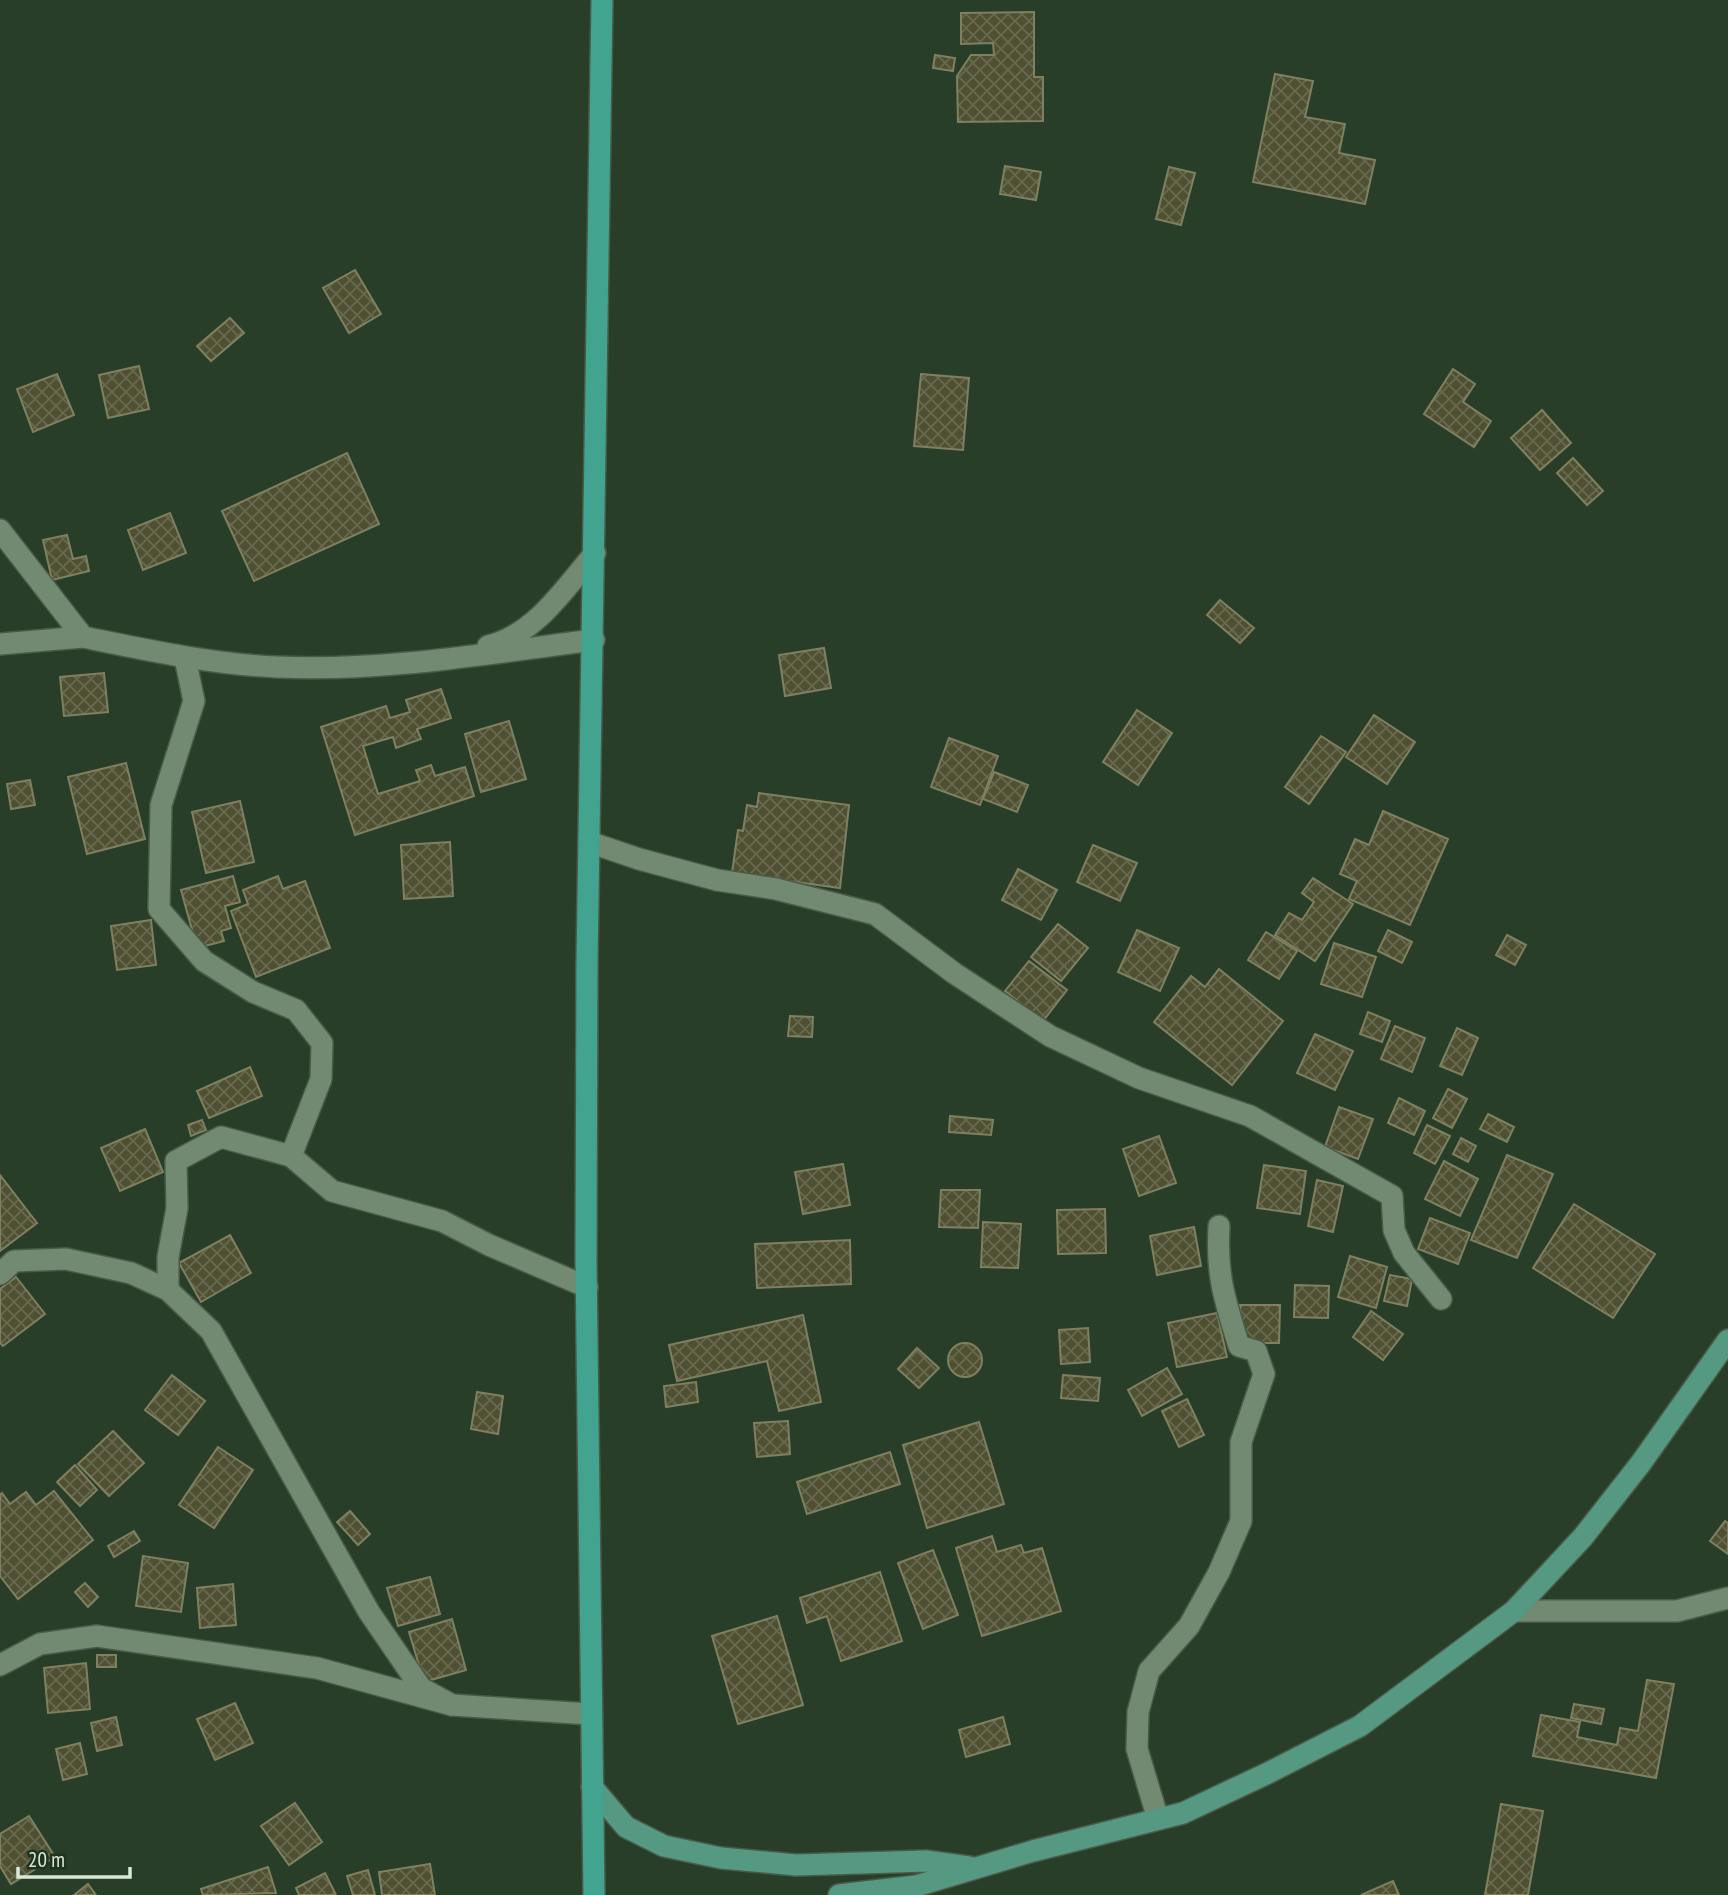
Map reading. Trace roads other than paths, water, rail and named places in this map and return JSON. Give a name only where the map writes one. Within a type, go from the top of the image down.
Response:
[{"type":"highway","points":[[594,1895],[587,1287],[589,842],[602,0]]},
{"type":"main road","points":[[839,1895],[916,1886],[1033,1851],[1183,1813],[1360,1726],[1514,1611],[1592,1527],[1728,1340]]},
{"type":"main road","points":[[592,1787],[626,1827],[664,1846],[721,1858],[796,1865],[926,1861],[974,1868]]},
{"type":"street","points":[[0,530],[83,637]]},
{"type":"street","points":[[429,660],[505,642],[540,617],[595,553]]},
{"type":"street","points":[[0,644],[83,637],[185,658],[277,667],[429,660],[594,640]]},
{"type":"street","points":[[185,658],[194,701],[161,805],[159,909],[204,961],[254,992],[296,1010],[322,1043],[321,1079],[291,1156]]},
{"type":"street","points":[[589,842],[717,880],[776,889],[875,914],[954,973],[1050,1036],[1139,1079],[1250,1116],[1392,1196],[1394,1230],[1404,1253],[1441,1299]]},
{"type":"street","points":[[168,1290],[168,1257],[177,1208],[176,1161],[221,1137],[291,1156],[332,1191],[442,1221],[521,1260],[587,1287]]},
{"type":"street","points":[[1158,1819],[1138,1749],[1138,1712],[1149,1671],[1188,1626],[1219,1572],[1241,1521],[1241,1442],[1264,1374],[1256,1351],[1239,1346],[1221,1292],[1217,1252],[1219,1226]]},
{"type":"street","points":[[0,1274],[14,1261],[66,1259],[131,1273],[168,1290],[211,1331],[377,1623],[421,1688],[452,1705]]},
{"type":"street","points":[[1514,1611],[1677,1611],[1728,1598]]},
{"type":"street","points":[[0,1665],[40,1644],[97,1636],[317,1668],[452,1705],[590,1714]]}]
